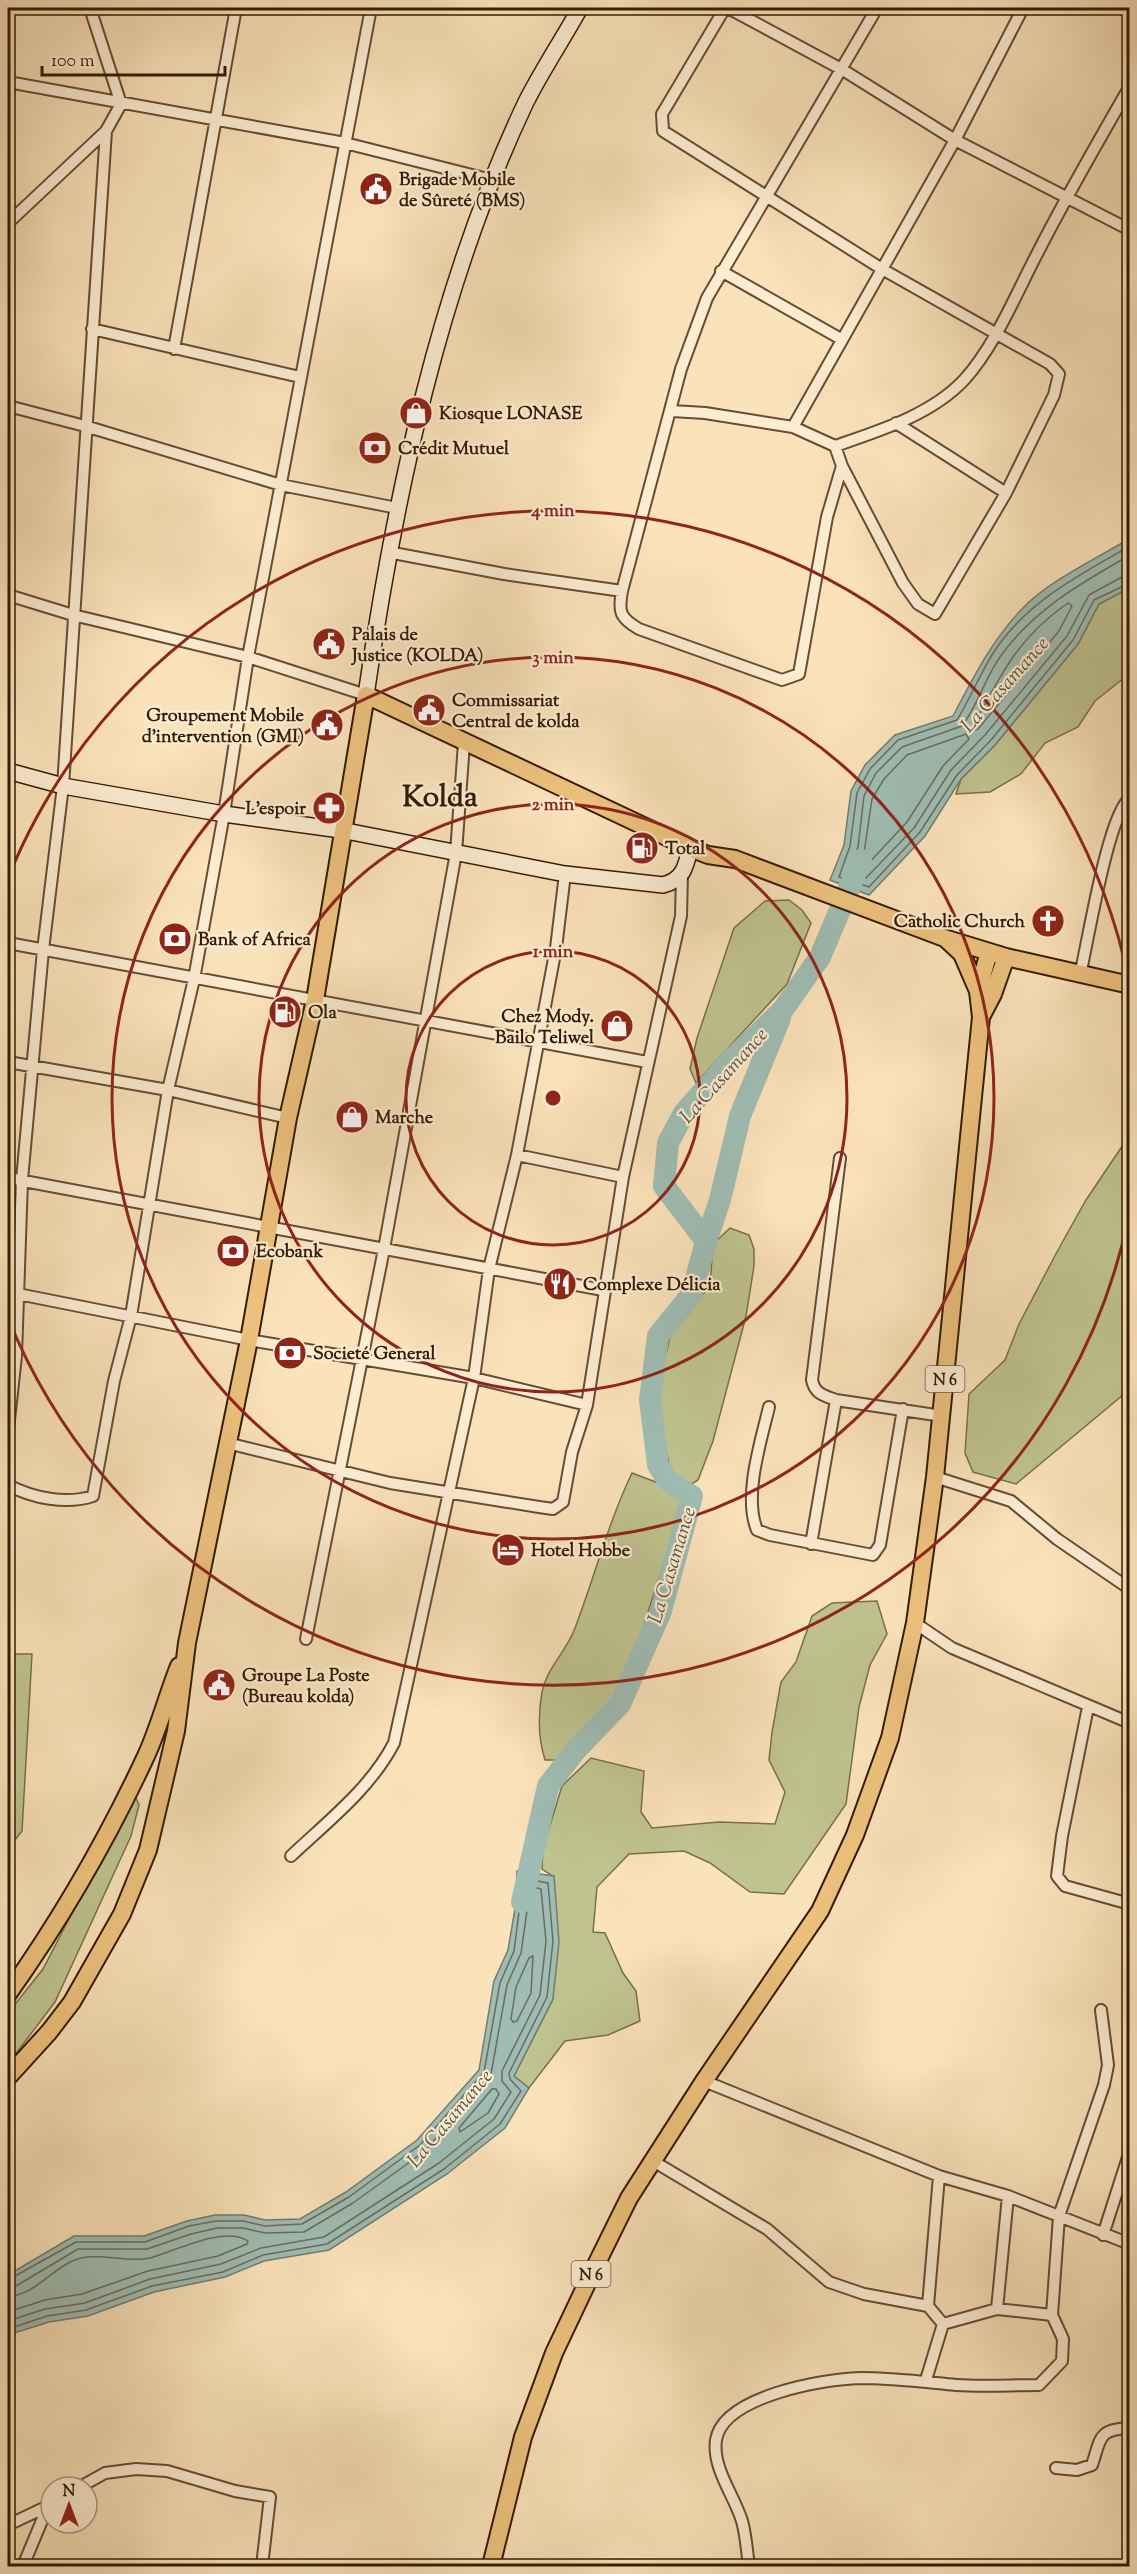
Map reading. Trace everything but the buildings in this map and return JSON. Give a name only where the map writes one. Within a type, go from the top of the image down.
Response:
[{"type":"main road","points":[[8,2077],[49,2032],[72,2002],[122,1914],[148,1850],[177,1731],[188,1642],[249,1340],[288,1118],[315,1000],[388,552],[425,387],[492,180],[527,100],[580,8]]},
{"type":"main road","points":[[366,695],[464,743],[708,855],[735,859],[904,924],[989,952],[1130,985]]},
{"type":"main road","points":[[8,771],[63,786],[224,814],[341,830],[565,874],[663,885],[674,882],[682,874],[690,848]]},
{"type":"main road","points":[[947,939],[962,954],[978,992]]},
{"type":"main road","name":"N 6","points":[[491,2566],[523,2438],[554,2353],[629,2198],[704,2081],[820,1911],[850,1846],[890,1738],[915,1623],[935,1477],[981,1017],[978,992],[989,952]]},
{"type":"main road","name":"N 6","points":[[981,1017],[1006,957]]},
{"type":"main road","points":[[8,1994],[72,1898],[102,1845],[147,1754],[188,1642]]},
{"type":"street","points":[[8,223],[106,132],[121,104],[90,8]]},
{"type":"street","points":[[174,349],[236,8]]},
{"type":"street","points":[[8,1485],[18,1491],[60,1500],[80,1501],[93,1496],[114,1381],[131,1316],[168,1090],[194,979],[224,814],[248,657],[371,8]]},
{"type":"street","points":[[835,446],[842,466],[903,583],[918,604],[935,614],[1006,493],[1054,395],[1059,374],[1050,364],[882,269],[663,131],[662,114],[727,8],[843,70],[955,140],[1130,230]]},
{"type":"street","points":[[842,466],[827,517],[799,674],[782,680],[639,629],[624,621],[618,610],[655,462],[672,411],[681,369],[707,298],[878,8]]},
{"type":"street","points":[[794,428],[841,339],[955,140],[1023,8]]},
{"type":"street","points":[[8,82],[345,143],[492,180]]},
{"type":"street","points":[[672,411],[705,413],[794,428],[835,446],[896,423],[934,404],[964,380],[996,332],[1066,198],[1130,86]]},
{"type":"street","points":[[8,1429],[16,1356],[22,1180],[43,950],[63,786],[106,132]]},
{"type":"street","points":[[721,271],[841,339]]},
{"type":"street","points":[[92,329],[300,377]]},
{"type":"street","points":[[8,406],[85,426],[281,485],[397,508]]},
{"type":"street","points":[[896,423],[1006,493]]},
{"type":"street","points":[[388,552],[504,574],[622,591]]},
{"type":"street","points":[[8,595],[73,615],[248,657],[366,695]]},
{"type":"street","points":[[306,1639],[338,1471],[364,1359],[456,853],[464,743]]},
{"type":"street","points":[[1080,975],[1113,828],[1124,802],[1130,798]]},
{"type":"street","points":[[291,1856],[363,1788],[381,1767],[394,1743],[474,1378],[489,1269],[517,1155],[556,948],[565,874]]},
{"type":"street","points":[[227,1443],[390,1483],[553,1509],[563,1502],[572,1452],[587,1404],[603,1290],[623,1177],[681,916],[682,874]]},
{"type":"street","points":[[8,943],[647,1062]]},
{"type":"street","points":[[8,1062],[168,1090],[288,1118]]},
{"type":"street","points":[[517,1155],[623,1177]]},
{"type":"street","points":[[840,1158],[812,1380],[820,1395],[836,1400],[942,1416]]},
{"type":"street","points":[[8,1178],[603,1290]]},
{"type":"street","points":[[18,1294],[249,1340],[474,1378],[587,1404]]},
{"type":"street","points":[[811,1544],[836,1400]]},
{"type":"street","points":[[769,1407],[757,1457],[751,1515],[757,1530],[811,1544],[873,1554],[877,1552],[903,1409]]},
{"type":"street","points":[[935,1477],[1011,1501],[1057,1539],[1130,1589]]},
{"type":"street","points":[[915,1623],[952,1648],[1130,1724]]},
{"type":"street","points":[[1088,1707],[1062,1836],[1057,1876],[1065,1886],[1130,1904]]},
{"type":"street","points":[[749,2566],[742,2522],[715,2454],[717,2436],[722,2426],[745,2404],[794,2388],[858,2378],[926,2380],[956,2385],[1039,2385],[1062,2361],[1063,2339],[1053,2315],[1059,2216],[1104,2085],[1108,2065],[1101,2010]]},
{"type":"street","points":[[704,2081],[939,2176],[1008,2196],[1130,2244]]},
{"type":"street","points":[[1103,2235],[1130,2151]]},
{"type":"street","points":[[653,2162],[766,2229],[829,2282],[864,2294],[928,2306],[943,2324]]},
{"type":"street","points":[[928,2306],[939,2176]]},
{"type":"street","points":[[997,2309],[1008,2196]]},
{"type":"street","points":[[943,2324],[997,2309],[1053,2315]]},
{"type":"street","points":[[926,2380],[943,2324]]},
{"type":"street","points":[[1056,2468],[1077,2470],[1092,2465],[1102,2435],[1110,2429],[1130,2428]]},
{"type":"street","points":[[99,2477],[136,2469],[167,2471],[235,2491],[270,2497],[262,2566]]},
{"type":"street","points":[[8,2525],[39,2510]]},
{"type":"street","points":[[23,2566],[39,2528]]},
{"type":"green space","points":[[1129,588],[1129,674],[1095,701],[1078,727],[1045,743],[1021,774],[990,792],[956,794],[961,779],[995,745],[1078,644],[1099,604]]},
{"type":"green space","points":[[789,900],[802,910],[811,923],[787,984],[696,1083],[690,1069],[697,1038],[734,928],[765,901]]},
{"type":"green space","points":[[1129,1136],[1129,1390],[1016,1484],[973,1472],[965,1453],[969,1394],[1005,1360],[1019,1324],[1058,1250],[1086,1200]]},
{"type":"green space","points":[[730,1228],[749,1235],[754,1249],[754,1266],[746,1316],[713,1441],[698,1480],[682,1490],[671,1472],[655,1403],[671,1332],[710,1286],[713,1244]]},
{"type":"green space","points":[[632,1473],[674,1489],[684,1501],[627,1677],[612,1702],[576,1738],[559,1760],[545,1760],[539,1726],[542,1692],[548,1675],[575,1628],[616,1511]]},
{"type":"green space","points":[[877,1601],[887,1634],[870,1665],[859,1707],[846,1804],[784,1894],[750,1892],[710,1863],[684,1851],[629,1854],[597,1887],[593,1932],[605,1933],[623,1973],[636,1991],[640,2021],[608,2035],[565,2041],[529,2088],[514,2076],[553,1999],[554,1877],[542,1869],[543,1848],[562,1786],[591,1758],[644,1771],[641,1812],[652,1828],[719,1822],[775,1824],[785,1792],[769,1760],[781,1682],[796,1662],[812,1616],[832,1603]]},
{"type":"green space","points":[[8,1654],[32,1654],[22,1831],[8,1849]]},
{"type":"green space","points":[[134,1793],[139,1805],[131,1836],[55,2002],[8,2064],[8,2013],[43,1969]]},
{"type":"water","points":[[1129,539],[1129,588],[1099,604],[1078,644],[995,745],[961,779],[925,836],[869,895],[830,880],[844,845],[851,791],[865,765],[895,735],[953,716],[992,646],[1022,609],[1058,580]]},
{"type":"water","points":[[517,1871],[554,1876],[559,1942],[553,1999],[514,2076],[529,2088],[505,2128],[447,2174],[329,2250],[264,2261],[225,2277],[154,2292],[88,2316],[49,2322],[8,2335],[8,2275],[74,2236],[144,2236],[187,2221],[215,2215],[244,2215],[265,2220],[300,2219],[346,2192],[417,2140],[479,2070],[494,1981],[508,1950],[516,1903]]},
{"type":"waterway","name":"La Casamance","points":[[522,1902],[548,1786],[575,1751],[620,1704],[661,1611],[692,1496],[668,1481],[658,1465],[650,1400],[658,1336],[692,1294],[706,1241],[664,1186],[668,1143],[684,1113],[730,1061],[782,1011],[820,957],[861,860]]},
{"type":"waterway","points":[[706,1241],[720,1200],[740,1116],[780,1018]]},
{"type":"place","name":"Brigade Mobile de Sûreté (BMS)","points":[[376,189]]},
{"type":"place","name":"Kiosque LONASE","points":[[416,413]]},
{"type":"place","name":"Crédit Mutuel","points":[[375,448]]},
{"type":"place","name":"Palais de Justice (KOLDA)","points":[[329,644]]},
{"type":"place","name":"Commissariat Central de kolda","points":[[429,710]]},
{"type":"place","name":"Groupement Mobile d'intervention (GMI)","points":[[327,725]]},
{"type":"place","name":"L'espoir","points":[[329,808]]},
{"type":"place","name":"Total","points":[[642,848]]},
{"type":"place","name":"Catholic Church","points":[[1048,921]]},
{"type":"place","name":"Bank of Africa","points":[[175,939]]},
{"type":"place","name":"Ola","points":[[285,1012]]},
{"type":"place","name":"Chez Mody. Bailo Teliwel","points":[[617,1026]]},
{"type":"place","name":"Marche","points":[[352,1117]]},
{"type":"place","name":"Ecobank","points":[[233,1251]]},
{"type":"place","name":"Complexe Délicia","points":[[560,1284]]},
{"type":"place","name":"Societé General","points":[[290,1353]]},
{"type":"place","name":"Hotel Hobbe","points":[[508,1550]]},
{"type":"place","name":"Groupe La Poste (Bureau kolda)","points":[[219,1685]]},
{"type":"district","name":"Kolda","points":[[440,796]]}]
